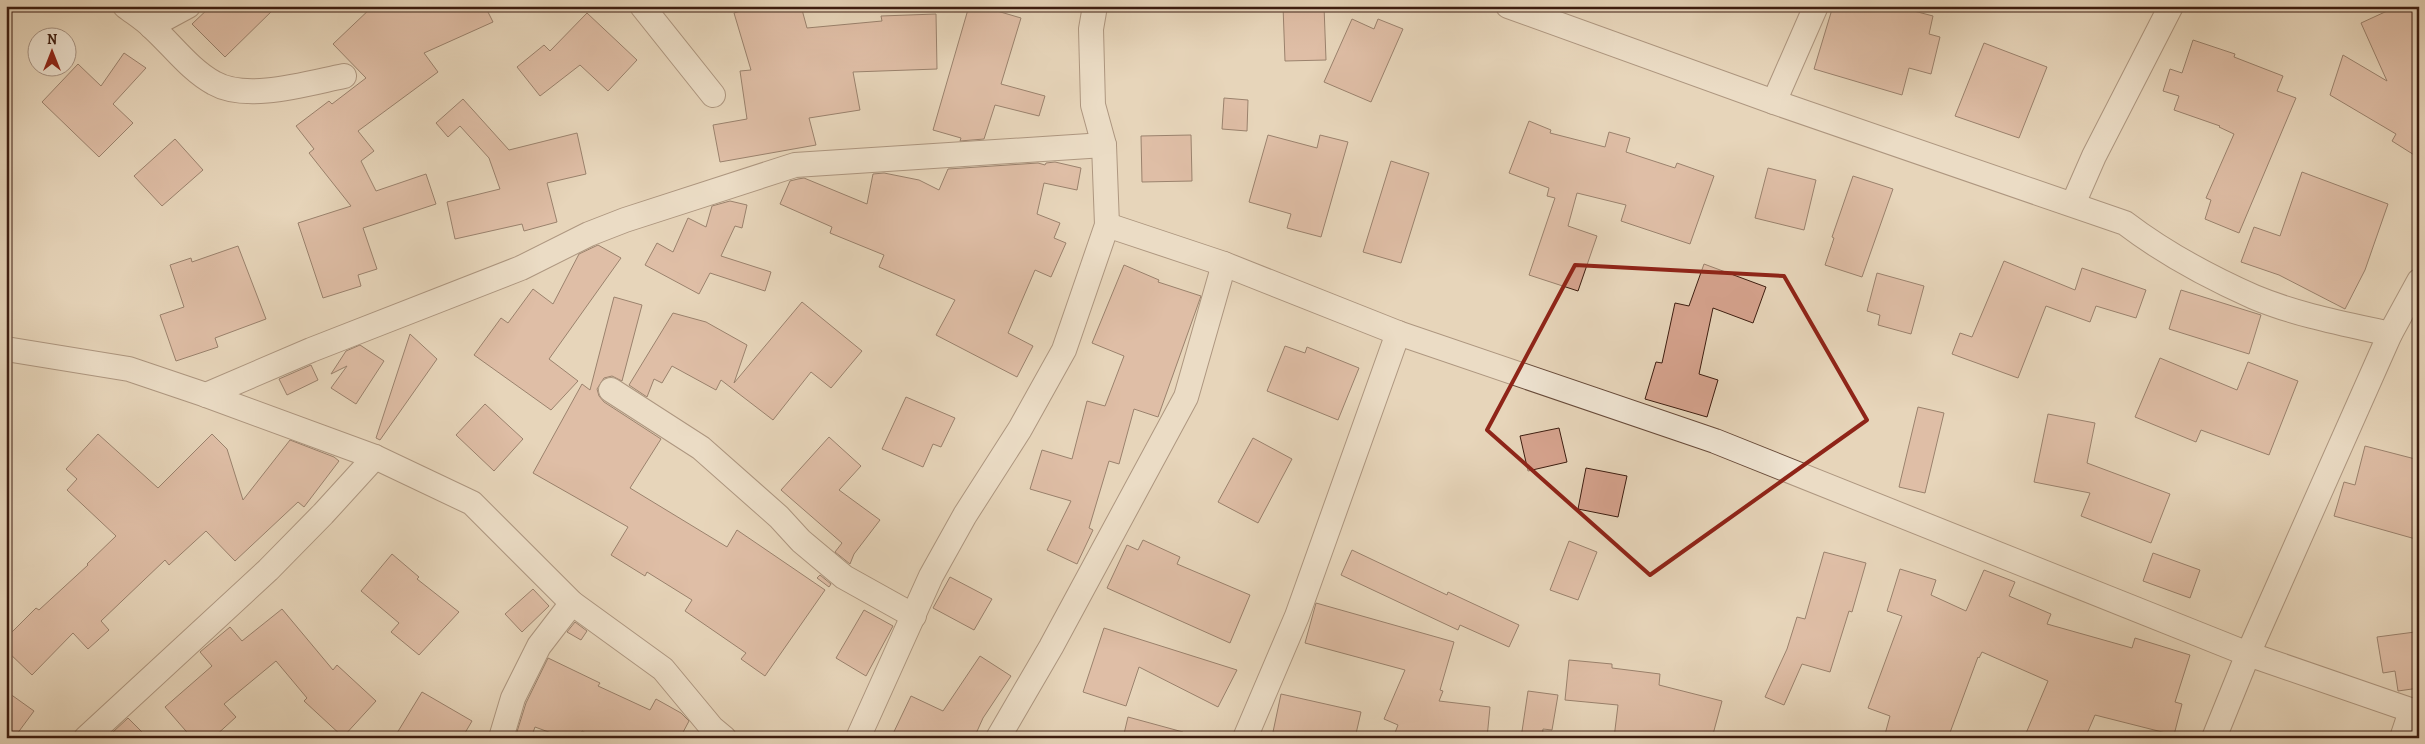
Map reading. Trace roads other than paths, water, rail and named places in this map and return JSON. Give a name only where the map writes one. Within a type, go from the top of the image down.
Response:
[{"type":"street","points":[[125,6],[151,26],[215,84],[248,92],[285,88],[344,76]]},
{"type":"street","points":[[151,26],[188,6]]},
{"type":"street","points":[[642,6],[713,95]]},
{"type":"street","points":[[858,738],[931,576],[965,516],[1020,429],[1064,350],[1107,225],[1104,145],[1093,105],[1091,29],[1095,6]]},
{"type":"street","points":[[1508,6],[1774,102],[2124,223],[2147,240],[2255,297],[2318,318],[2390,334]]},
{"type":"street","points":[[1774,102],[1816,6]]},
{"type":"street","points":[[2073,204],[2094,156],[2170,6]]},
{"type":"street","points":[[206,395],[312,350],[522,268],[589,234],[625,220],[795,166],[1104,145]]},
{"type":"street","points":[[1107,225],[1224,264],[1398,333],[1715,440],[2248,654],[2415,712],[2402,738]]},
{"type":"street","points":[[998,738],[1051,647],[1186,397],[1224,264]]},
{"type":"street","points":[[2214,738],[2248,654],[2390,334],[2419,281]]},
{"type":"street","points":[[1245,738],[1297,616],[1398,333]]},
{"type":"street","points":[[6,349],[129,369],[206,395],[374,457],[472,503],[572,603],[663,669],[714,734]]},
{"type":"street","points":[[611,390],[701,448],[779,517],[801,541],[844,577],[914,616]]},
{"type":"street","points":[[86,738],[268,570],[323,514],[374,457]]},
{"type":"street","points":[[501,738],[513,698],[539,646],[572,603]]}]
